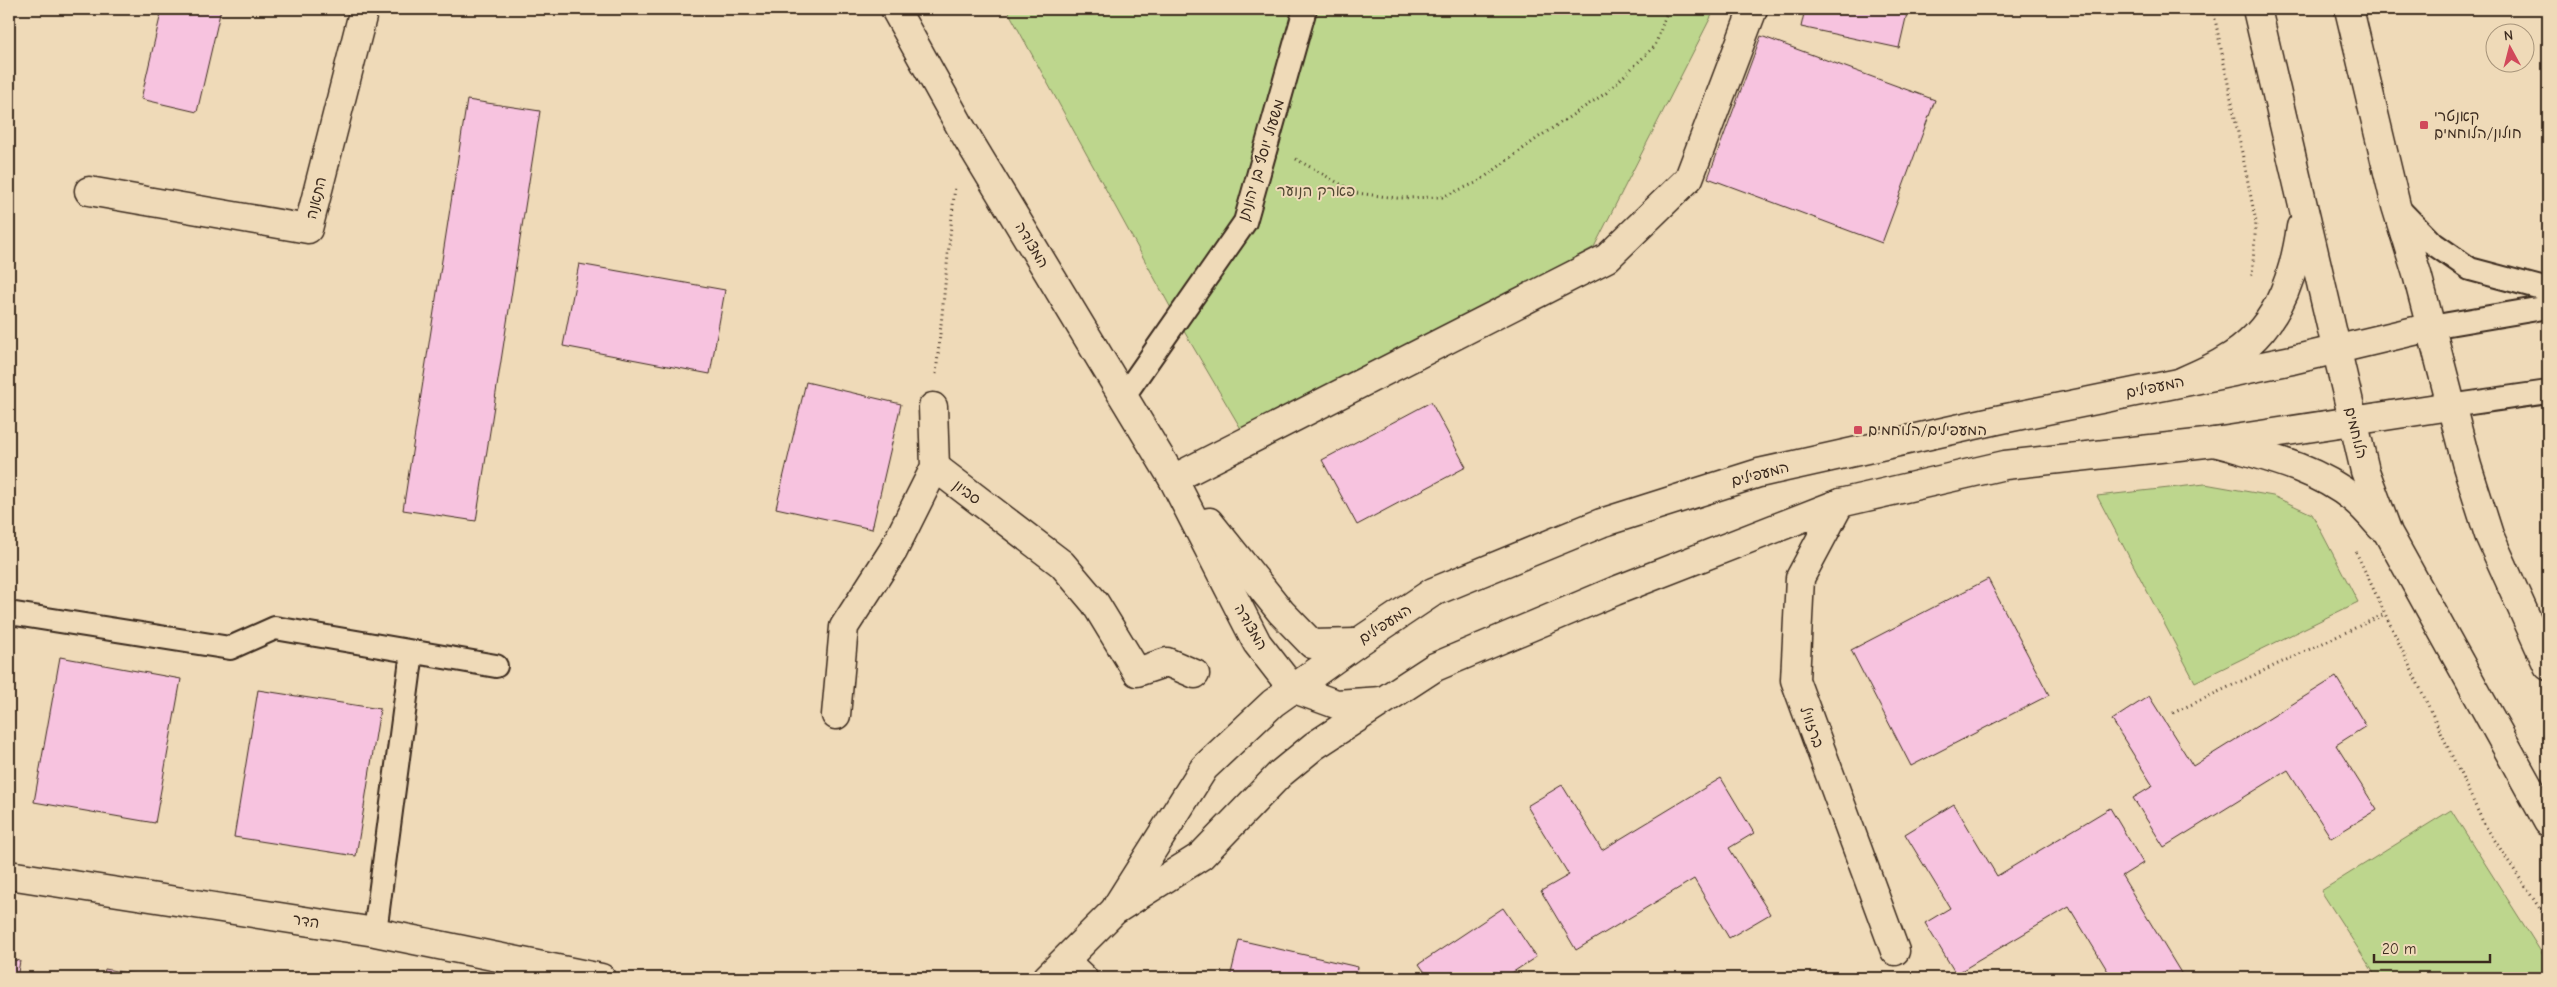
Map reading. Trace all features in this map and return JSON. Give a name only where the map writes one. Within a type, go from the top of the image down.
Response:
[{"type":"street","name":"התאנה","points":[[89,191],[308,229],[364,9]]},
{"type":"street","name":"המצודה","points":[[895,9],[966,135],[1173,478],[1257,643],[1292,688]]},
{"type":"street","points":[[1173,478],[1607,258],[1689,178],[1753,9]]},
{"type":"street","name":"הלוחמים","points":[[2257,9],[2365,471],[2388,533],[2548,822]]},
{"type":"street","points":[[2349,9],[2396,206],[2431,327],[2450,406],[2489,535],[2548,666]]},
{"type":"street","points":[[2183,381],[2225,361],[2249,343],[2276,312],[2296,261],[2303,208]]},
{"type":"street","name":"המעפילים","points":[[1065,972],[1114,912],[1204,768],[1273,703],[1292,688],[1356,642],[1433,592],[1602,523],[1750,476],[1997,420],[2292,360],[2431,327]]},
{"type":"street","name":"המעפילים","points":[[1114,912],[1201,856],[1280,774],[1314,746],[1435,667],[1615,591],[1840,503],[2005,465],[2215,442],[2309,426],[2353,422],[2450,406]]},
{"type":"street","points":[[836,715],[844,627],[893,551],[935,467],[933,407]]},
{"type":"street","points":[[2215,442],[2286,463],[2320,476],[2355,499],[2388,533]]},
{"type":"street","name":"סביון","points":[[935,467],[1062,564],[1095,603],[1136,672],[1167,662],[1195,674]]},
{"type":"street","name":"המצודה","points":[[1173,478],[1281,612],[1312,644],[1356,642]]},
{"type":"street","name":"ברזוויל","points":[[1840,503],[1800,578],[1794,680],[1895,951]]},
{"type":"street","points":[[1292,688],[1336,704],[1383,701]]},
{"type":"street","name":"הדר","points":[[9,875],[375,932],[601,978]]},
{"type":"lane","name":"משעול יוסף בן יהונתן","points":[[1123,397],[1244,222],[1305,9]]},
{"type":"lane","points":[[2396,206],[2430,242],[2470,269],[2548,290]]},
{"type":"lane","name":"המעפילים","points":[[2431,327],[2548,307]]},
{"type":"lane","name":"המעפילים","points":[[2450,406],[2548,392]]},
{"type":"lane","points":[[9,613],[230,648],[275,628],[496,666]]},
{"type":"lane","points":[[375,932],[412,652]]},
{"type":"path","points":[[1267,143],[1356,193],[1397,198],[1442,197],[1478,182],[1539,137],[1606,93],[1655,46],[1668,9]]},
{"type":"path","points":[[933,407],[955,184]]},
{"type":"path","points":[[2353,545],[2484,824],[2548,921]]},
{"type":"path","points":[[2173,713],[2386,614]]},
{"type":"green space","name":"פארק הנוער","points":[[1007,9],[1715,9],[1594,247],[1247,439],[1178,321]]},
{"type":"green space","points":[[2205,484],[2273,496],[2312,514],[2358,602],[2195,682],[2097,496]]},
{"type":"green space","points":[[2451,810],[2548,963],[2548,978],[2377,978],[2321,891]]},
{"type":"building","points":[[162,9],[221,9],[197,112],[141,99]]},
{"type":"building","points":[[1805,9],[1908,9],[1899,48],[1801,27]]},
{"type":"building","points":[[1761,36],[1935,100],[1882,243],[1708,178]]},
{"type":"building","points":[[467,100],[540,111],[476,521],[403,510]]},
{"type":"building","points":[[579,264],[725,290],[710,374],[563,346]]},
{"type":"building","points":[[806,382],[901,404],[872,529],[776,508]]},
{"type":"building","points":[[1431,402],[1466,467],[1357,525],[1322,460]]},
{"type":"building","points":[[1988,579],[2049,695],[1911,766],[1851,650]]},
{"type":"building","points":[[60,657],[181,679],[155,823],[34,802]]},
{"type":"building","points":[[2336,677],[2366,726],[2336,745],[2377,810],[2331,838],[2288,770],[2164,847],[2133,798],[2153,786],[2112,720],[2149,696],[2193,766]]},
{"type":"building","points":[[258,690],[380,709],[356,856],[234,837]]},
{"type":"building","points":[[1721,778],[1754,833],[1729,848],[1770,914],[1729,938],[1694,879],[1576,950],[1541,891],[1569,875],[1527,806],[1562,785],[1602,850]]},
{"type":"building","points":[[1954,804],[1997,876],[2110,808],[2143,863],[2122,876],[2184,978],[2112,978],[2069,907],[1956,974],[1925,923],[1950,908],[1905,834]]},
{"type":"building","points":[[1503,908],[1536,957],[1504,978],[1429,978],[1419,964]]},
{"type":"building","points":[[1239,940],[1358,967],[1356,978],[1230,978]]},
{"type":"building","points":[[9,959],[20,961],[17,978],[9,978]]},
{"type":"building","points":[[105,969],[155,978],[103,978]]},
{"type":"building","points":[[2332,971],[2337,978],[2320,978]]},
{"type":"place","name":"קאנטרי חולון/הלוחמים","points":[[2424,125]]},
{"type":"place","name":"המעפילים/הלוחמים","points":[[1858,430]]}]
